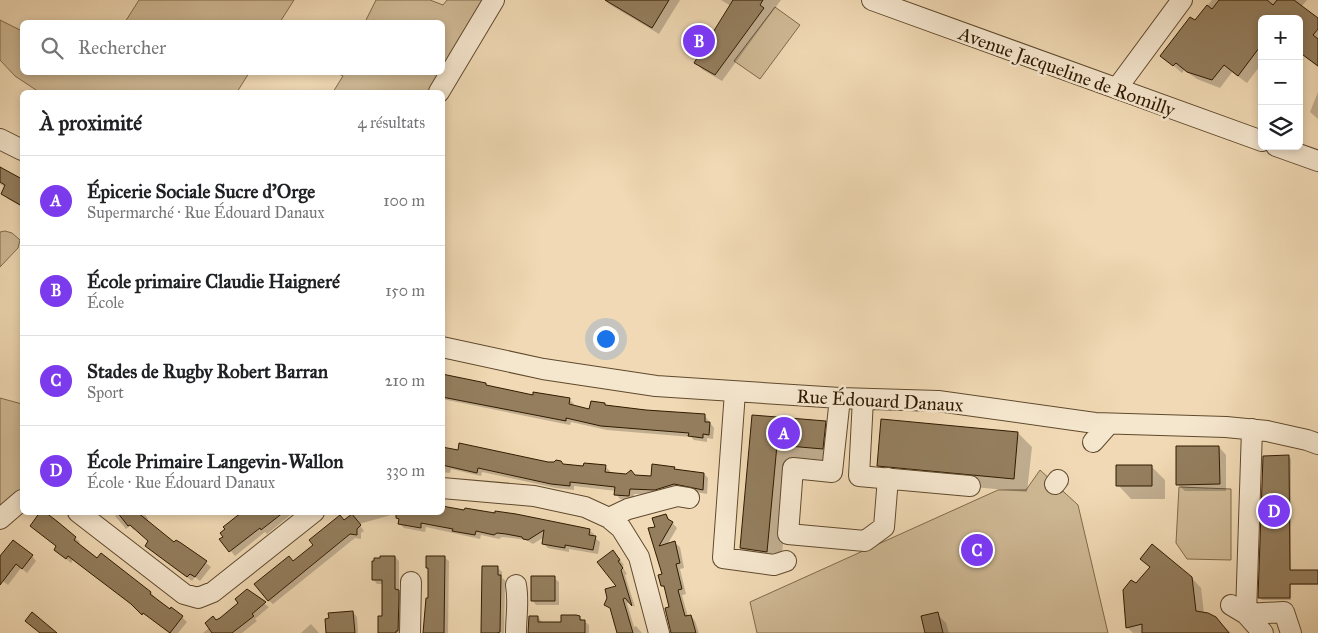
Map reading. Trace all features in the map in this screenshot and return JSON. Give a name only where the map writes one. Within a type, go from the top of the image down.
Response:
[{"type":"street","points":[[440,90],[494,0]]},
{"type":"street","name":"Avenue Jacqueline de Romilly","points":[[872,0],[1025,65],[1117,88],[1258,140]]},
{"type":"street","points":[[1117,88],[1182,0]]},
{"type":"street","points":[[0,139],[20,149]]},
{"type":"street","points":[[1287,150],[1318,161]]},
{"type":"street","name":"Rue Édouard Danaux","points":[[445,348],[543,369],[656,386],[840,398],[938,401],[1108,424],[1252,429],[1276,432],[1318,444]]},
{"type":"street","points":[[735,392],[723,558],[774,565],[791,562],[788,534],[793,468],[832,472],[840,398]]},
{"type":"street","points":[[864,399],[859,476],[970,486]]},
{"type":"street","points":[[1093,442],[1108,424]]},
{"type":"street","points":[[1239,610],[1252,429]]},
{"type":"street","points":[[788,534],[865,541],[884,527],[888,478]]},
{"type":"street","points":[[445,488],[534,496],[585,507],[609,518],[621,528],[639,557],[659,633]]},
{"type":"street","points":[[609,518],[628,509],[676,496],[689,498]]},
{"type":"street","points":[[0,519],[20,502]]},
{"type":"street","points":[[82,515],[184,594],[198,598],[213,592],[310,515]]},
{"type":"street","points":[[410,582],[410,633]]},
{"type":"street","points":[[516,585],[519,601],[516,633]]},
{"type":"street","points":[[1239,610],[1287,612],[1291,633]]},
{"type":"street","points":[[1239,610],[1263,633]]},
{"type":"shaded area","points":[[139,0],[294,0],[281,20],[126,20]]},
{"type":"shaded area","points":[[376,0],[430,0],[443,5],[447,0],[485,0],[445,67],[445,20],[366,20]]},
{"type":"shaded area","points":[[775,7],[800,25],[760,79],[734,61]]},
{"type":"shaded area","points":[[0,20],[20,30],[20,75],[248,75],[238,90],[36,90],[15,76],[0,60]]},
{"type":"shaded area","points":[[341,75],[440,75],[429,90],[334,90],[343,76]]},
{"type":"shaded area","points":[[0,232],[12,233],[20,240],[18,248],[0,267]]},
{"type":"shaded area","points":[[0,398],[20,403],[20,497],[0,514]]},
{"type":"shaded area","points":[[1040,470],[1078,505],[1108,633],[757,633],[750,602],[998,490],[1026,490]]},
{"type":"shaded area","points":[[1179,487],[1231,489],[1231,560],[1187,559],[1176,543]]},
{"type":"building","points":[[605,0],[669,0],[652,28]]},
{"type":"building","points":[[733,0],[763,0],[760,5],[764,8],[715,75],[694,63]]},
{"type":"building","points":[[1219,0],[1267,0],[1273,5],[1277,0],[1294,0],[1318,18],[1318,29],[1313,35],[1318,39],[1318,66],[1303,55],[1303,15],[1258,15],[1258,49],[1238,76],[1224,65],[1212,80],[1187,72],[1176,63],[1173,66],[1160,56],[1190,17],[1195,20],[1207,5],[1212,9]]},
{"type":"building","points":[[0,167],[20,178],[20,205],[1,194],[5,185],[0,182]]},
{"type":"building","points":[[445,375],[533,395],[533,392],[570,398],[569,404],[589,409],[591,401],[605,403],[605,405],[646,410],[705,414],[705,422],[710,422],[709,435],[703,434],[703,438],[688,436],[689,433],[601,426],[566,418],[566,421],[445,398]]},
{"type":"building","points":[[752,415],[826,421],[823,449],[777,445],[767,552],[740,548]]},
{"type":"building","points":[[881,419],[1018,432],[1014,479],[877,466]]},
{"type":"building","points":[[459,443],[548,462],[556,460],[561,461],[563,464],[583,466],[584,463],[606,465],[605,472],[626,474],[631,470],[635,475],[651,476],[652,464],[675,467],[674,469],[704,473],[703,490],[674,484],[655,490],[630,489],[629,496],[614,495],[615,487],[570,482],[570,486],[551,484],[478,468],[477,473],[445,466],[445,448],[458,450]]},
{"type":"building","points":[[1176,446],[1219,446],[1220,484],[1176,485]]},
{"type":"building","points":[[1289,455],[1290,570],[1318,570],[1318,584],[1290,584],[1290,598],[1258,598],[1263,456]]},
{"type":"building","points":[[1116,465],[1152,465],[1152,486],[1116,486]]},
{"type":"building","points":[[445,507],[464,510],[465,508],[516,514],[590,529],[589,535],[596,536],[593,550],[565,545],[565,548],[542,544],[544,530],[528,540],[506,534],[497,533],[494,535],[476,531],[475,535],[421,523],[421,528],[398,524],[399,519],[396,518],[396,515],[445,515]]},
{"type":"building","points":[[666,514],[668,519],[673,522],[659,546],[675,541],[680,563],[676,564],[682,589],[678,590],[685,616],[691,615],[696,633],[671,633],[665,608],[669,607],[664,586],[661,586],[658,575],[662,574],[648,528],[655,527],[652,518]]},
{"type":"building","points":[[38,515],[49,515],[76,537],[74,540],[97,558],[101,553],[151,592],[150,594],[183,616],[170,633],[143,613],[142,615],[131,604],[68,556],[66,559],[54,550],[56,546],[30,526]]},
{"type":"building","points":[[119,515],[141,515],[174,542],[176,540],[207,561],[195,577],[190,574],[187,577],[145,546],[148,541],[130,525],[128,526]]},
{"type":"building","points":[[238,515],[280,515],[229,552],[219,539],[223,537],[220,533],[225,529],[223,527]]},
{"type":"building","points":[[340,515],[344,520],[353,515],[361,525],[357,529],[357,535],[350,534],[268,601],[254,584],[289,556],[293,561],[313,545],[309,540]]},
{"type":"building","points":[[13,540],[33,555],[22,569],[16,564],[0,585],[0,556]]},
{"type":"building","points":[[1152,544],[1192,577],[1196,611],[1208,613],[1216,617],[1229,633],[1142,633],[1142,624],[1126,628],[1123,590],[1131,580],[1136,583],[1150,567],[1140,559]]},
{"type":"building","points":[[613,550],[623,568],[621,570],[632,606],[625,598],[623,599],[633,633],[617,633],[610,608],[604,605],[607,598],[605,589],[616,586],[597,562]]},
{"type":"building","points":[[380,556],[395,556],[395,589],[399,590],[398,631],[396,633],[378,633],[378,616],[382,616],[382,580],[372,580],[372,561],[374,561],[374,558],[380,558]]},
{"type":"building","points":[[426,556],[445,556],[444,633],[423,633],[426,598],[428,598]]},
{"type":"building","points":[[482,566],[498,566],[498,575],[501,575],[500,632],[497,633],[481,633]]},
{"type":"building","points":[[531,576],[555,576],[555,601],[531,601]]},
{"type":"building","points":[[247,589],[266,602],[252,614],[254,616],[232,633],[212,633],[205,623],[213,616],[216,620],[220,618],[238,603],[235,599]]},
{"type":"building","points":[[353,611],[355,633],[326,633],[325,619],[329,618],[328,613]]},
{"type":"building","points":[[32,612],[57,633],[40,633],[25,621]]},
{"type":"building","points":[[938,612],[943,633],[925,633],[921,616]]},
{"type":"building","points":[[561,615],[580,616],[580,620],[585,620],[585,633],[528,633],[529,616],[538,616],[538,622],[561,622]]},
{"type":"place","name":"École primaire Claudie Haigneré","points":[[699,41]]},
{"type":"place","name":"Épicerie Sociale Sucre d'Orge","points":[[784,433]]},
{"type":"place","name":"École Primaire Langevin-Wallon","points":[[1274,511]]},
{"type":"place","name":"Stades de Rugby Robert Barran","points":[[977,550]]}]
